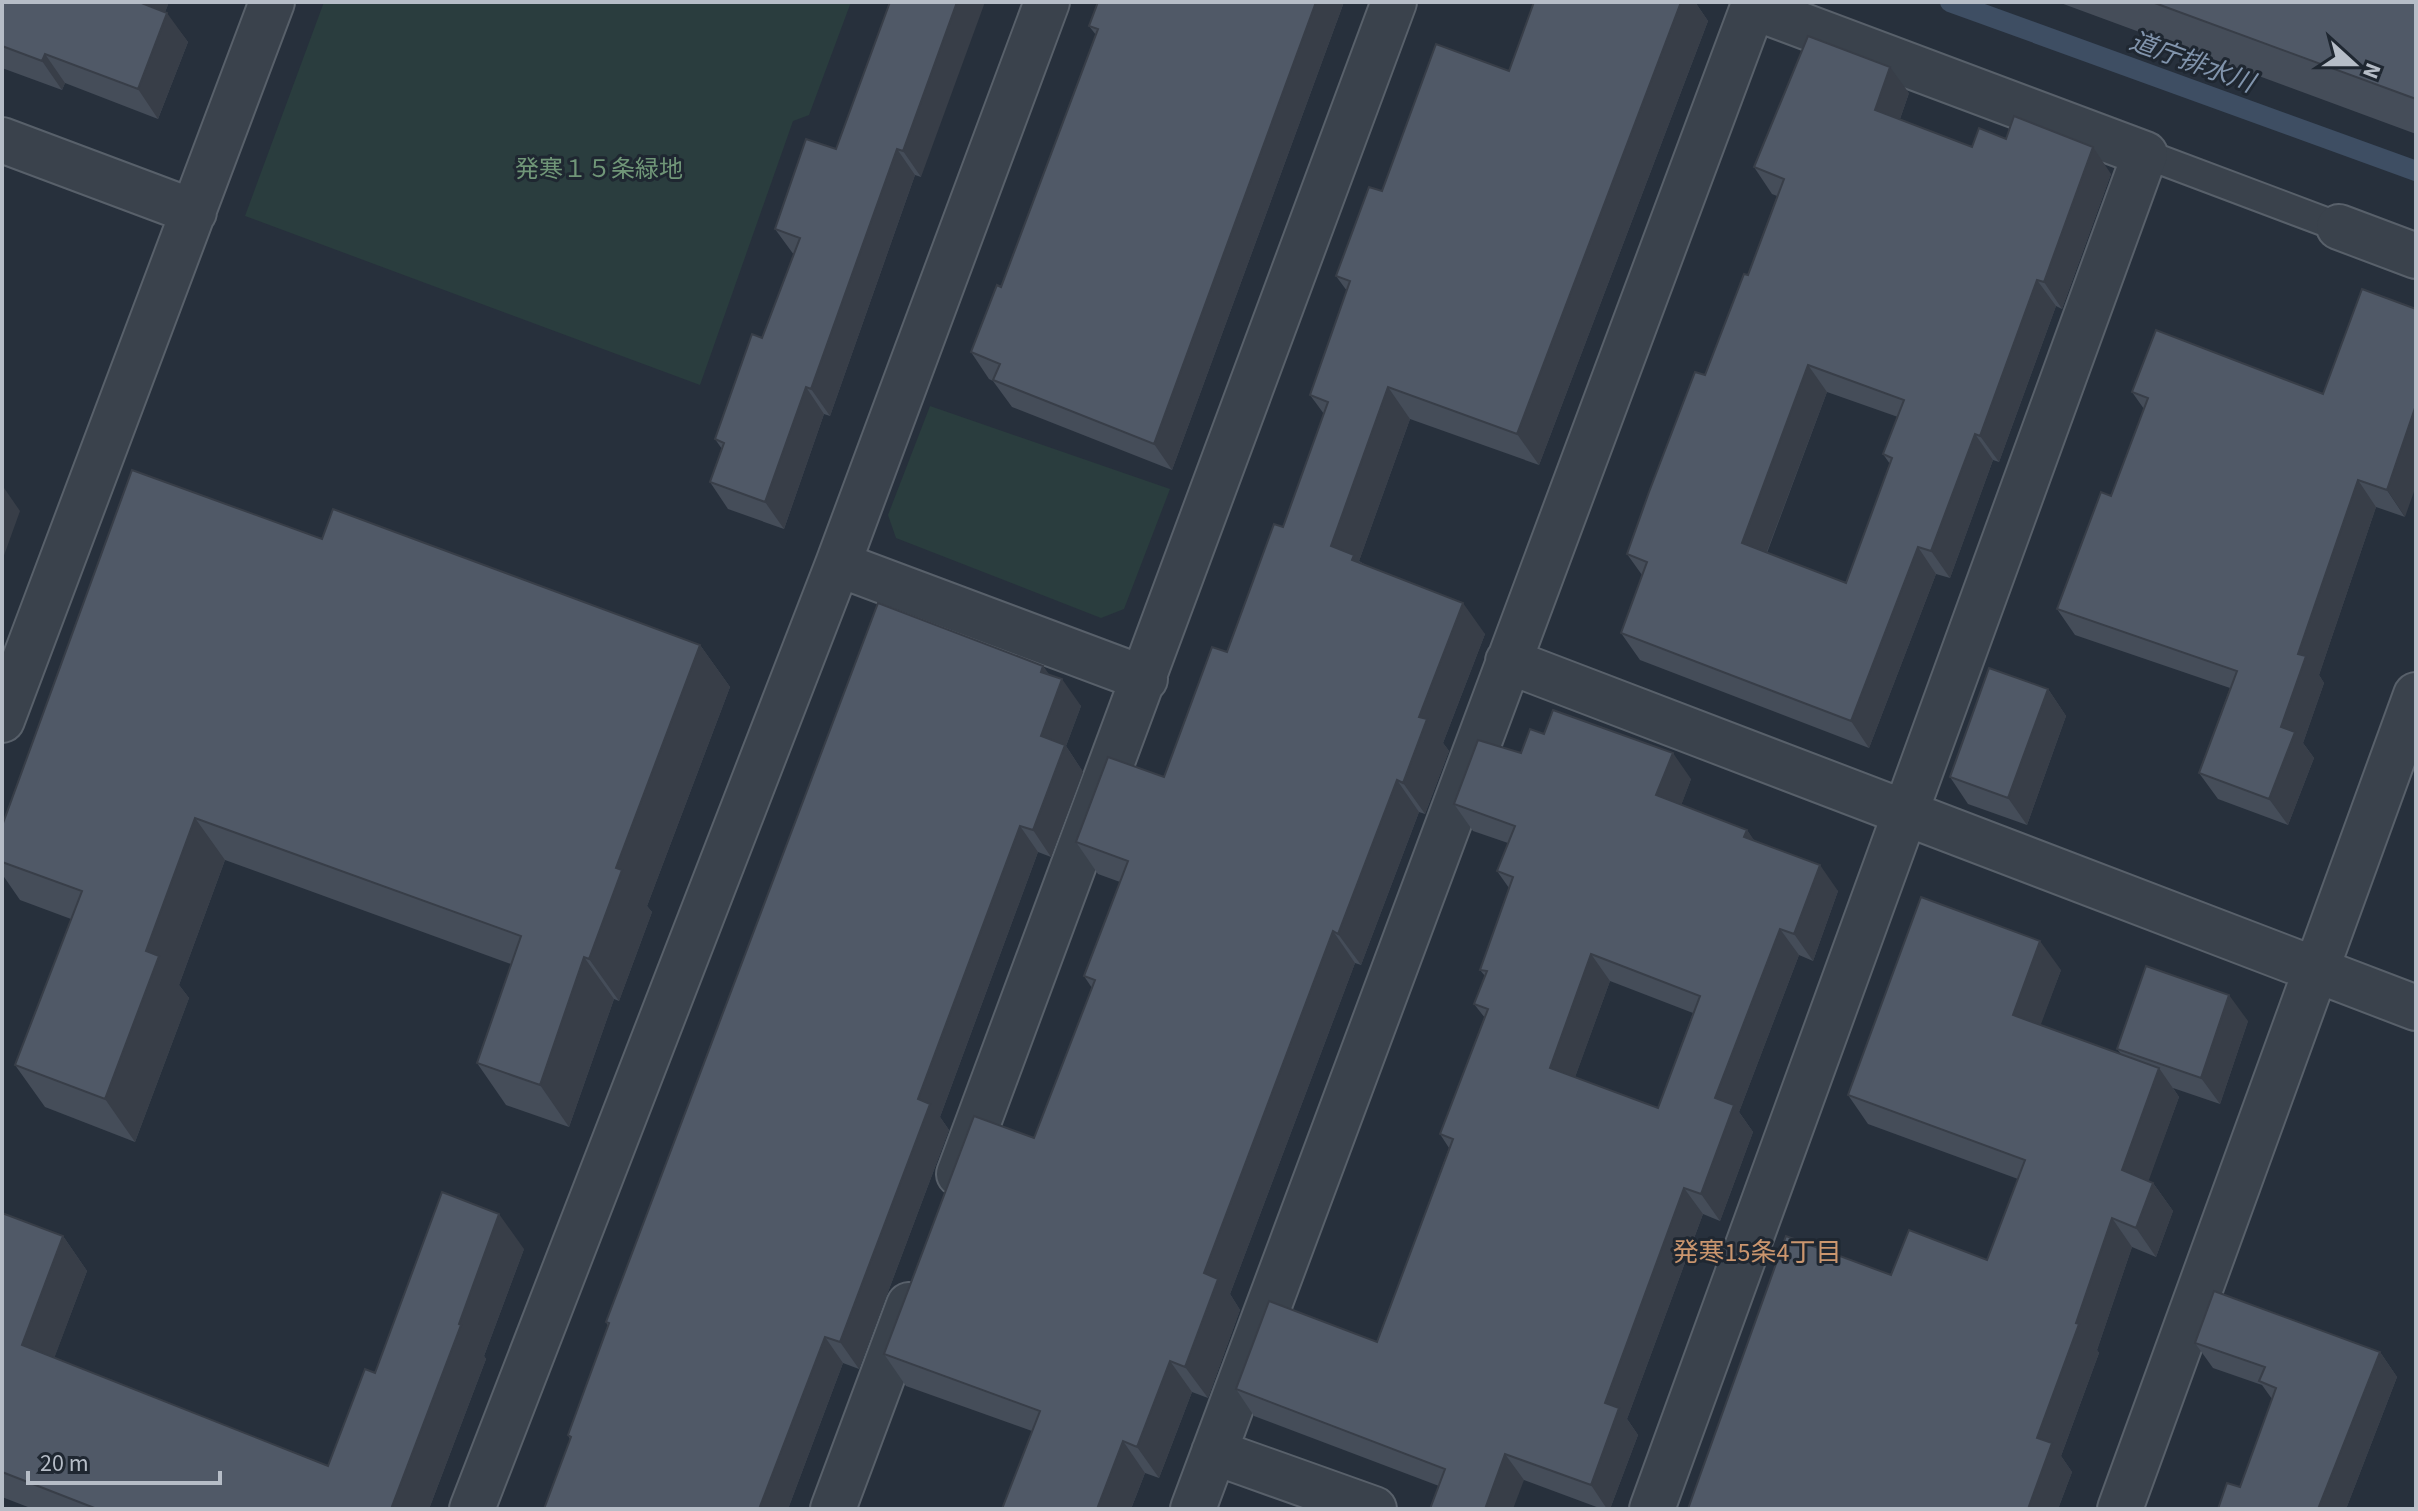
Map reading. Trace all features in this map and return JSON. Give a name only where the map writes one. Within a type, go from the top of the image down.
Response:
[{"type":"street","points":[[2,720],[272,2]]},
{"type":"street","points":[[472,1509],[838,564],[1047,2]]},
{"type":"street","points":[[944,1213],[1145,679],[1394,2]]},
{"type":"street","points":[[1193,1509],[1753,7],[2145,154],[1652,1509]]},
{"type":"street","points":[[2,140],[194,212]]},
{"type":"street","points":[[2339,227],[2416,256]]},
{"type":"street","points":[[838,564],[1145,679]]},
{"type":"street","points":[[1508,661],[2416,1008]]},
{"type":"street","points":[[2120,1509],[2416,695]]},
{"type":"street","points":[[833,1509],[922,1272]]},
{"type":"street","points":[[1214,1452],[1374,1509]]},
{"type":"lane","points":[[2145,154],[2339,227]]},
{"type":"green space","name":"発寒１５条緑地","points":[[324,2],[851,2],[809,115],[793,121],[700,385],[245,216]]},
{"type":"green space","points":[[930,406],[1170,489],[1124,609],[1101,618],[896,538],[888,515]]},
{"type":"building","points":[[2,2],[139,2],[167,13],[138,89],[45,54],[42,61],[2,46]]},
{"type":"building","points":[[890,2],[957,2],[903,151],[897,149],[811,389],[806,387],[765,502],[710,482],[724,443],[715,439],[752,334],[762,338],[800,238],[775,229],[806,139],[836,149]]},
{"type":"building","points":[[1098,2],[1316,2],[1154,444],[993,380],[1000,364],[971,352],[997,285],[1001,287],[1098,29],[1089,26]]},
{"type":"building","points":[[1534,2],[1681,2],[1517,434],[1388,387],[1331,546],[1354,555],[1352,560],[1463,603],[1419,717],[1427,719],[1403,783],[1397,780],[1338,934],[1333,931],[1204,1273],[1218,1279],[1185,1367],[1170,1361],[1137,1447],[1123,1441],[1097,1509],[1002,1509],[1040,1411],[884,1354],[974,1116],[1034,1138],[1095,980],[1084,976],[1128,861],[1076,842],[1108,757],[1164,777],[1212,647],[1227,652],[1274,524],[1283,527],[1328,402],[1310,395],[1350,281],[1336,276],[1369,187],[1382,191],[1436,44],[1509,71]]},
{"type":"building","points":[[2152,2],[2416,2],[2416,99]]},
{"type":"building","points":[[1808,36],[1890,67],[1875,110],[1972,147],[1979,128],[2006,139],[2014,116],[2093,147],[2044,282],[2037,280],[1980,436],[1975,434],[1931,551],[1918,547],[1851,721],[1621,633],[1647,562],[1627,554],[1649,492],[1695,372],[1705,375],[1744,274],[1748,275],[1784,179],[1754,167]],"holes":[[[1808,365],[1904,400],[1883,454],[1892,458],[1846,583],[1742,543]]]},
{"type":"building","points":[[2362,289],[2416,309],[2416,405],[2387,490],[2358,480],[2298,654],[2306,656],[2281,727],[2295,732],[2269,799],[2199,773],[2237,671],[2057,609],[2101,492],[2111,496],[2148,398],[2132,392],[2156,330],[2323,394]]},
{"type":"building","points":[[132,470],[322,539],[333,509],[700,645],[616,868],[622,870],[589,959],[584,957],[540,1085],[477,1063],[521,936],[195,818],[146,951],[159,956],[105,1099],[15,1065],[82,891],[2,862],[2,826]]},
{"type":"building","points":[[878,603],[1043,666],[1041,672],[1062,679],[1041,736],[1065,745],[1033,830],[1020,826],[918,1099],[930,1104],[840,1342],[825,1337],[759,1509],[544,1509],[609,1323],[606,1322]]},
{"type":"building","points":[[1989,668],[2048,689],[2008,798],[1950,777]]},
{"type":"building","points":[[1553,710],[1673,753],[1656,795],[1747,830],[1744,837],[1820,865],[1794,934],[1780,929],[1715,1098],[1734,1105],[1701,1194],[1684,1188],[1605,1403],[1619,1408],[1591,1485],[1505,1454],[1485,1509],[1430,1509],[1445,1469],[1236,1389],[1269,1301],[1377,1342],[1453,1139],[1440,1134],[1488,1009],[1474,1004],[1487,971],[1480,970],[1513,877],[1497,871],[1515,826],[1454,804],[1478,740],[1521,753],[1530,729],[1544,734]],"holes":[[[1591,954],[1700,996],[1658,1108],[1550,1068]]]},
{"type":"building","points":[[1921,897],[2040,941],[2013,1015],[2159,1068],[2122,1170],[2153,1183],[2136,1228],[2112,1218],[2076,1323],[2079,1324],[2037,1438],[2052,1443],[2028,1509],[1688,1509],[1786,1236],[1891,1275],[1909,1230],[1987,1260],[2025,1160],[1848,1095]]},
{"type":"building","points":[[2146,966],[2229,995],[2201,1078],[2117,1049]]},
{"type":"building","points":[[442,1192],[499,1214],[461,1325],[391,1509],[97,1509],[2,1472],[2,1213],[63,1236],[22,1345],[328,1466],[365,1369],[375,1373]]},
{"type":"building","points":[[2214,1291],[2380,1352],[2318,1509],[2218,1509],[2227,1483],[2240,1487],[2276,1388],[2259,1381],[2265,1367],[2195,1343]]},
{"type":"waterway","name":"道庁排水川","points":[[1950,2],[2416,171]]},
{"type":"district","name":"発寒15条4丁目","points":[[1757,1252]]}]
